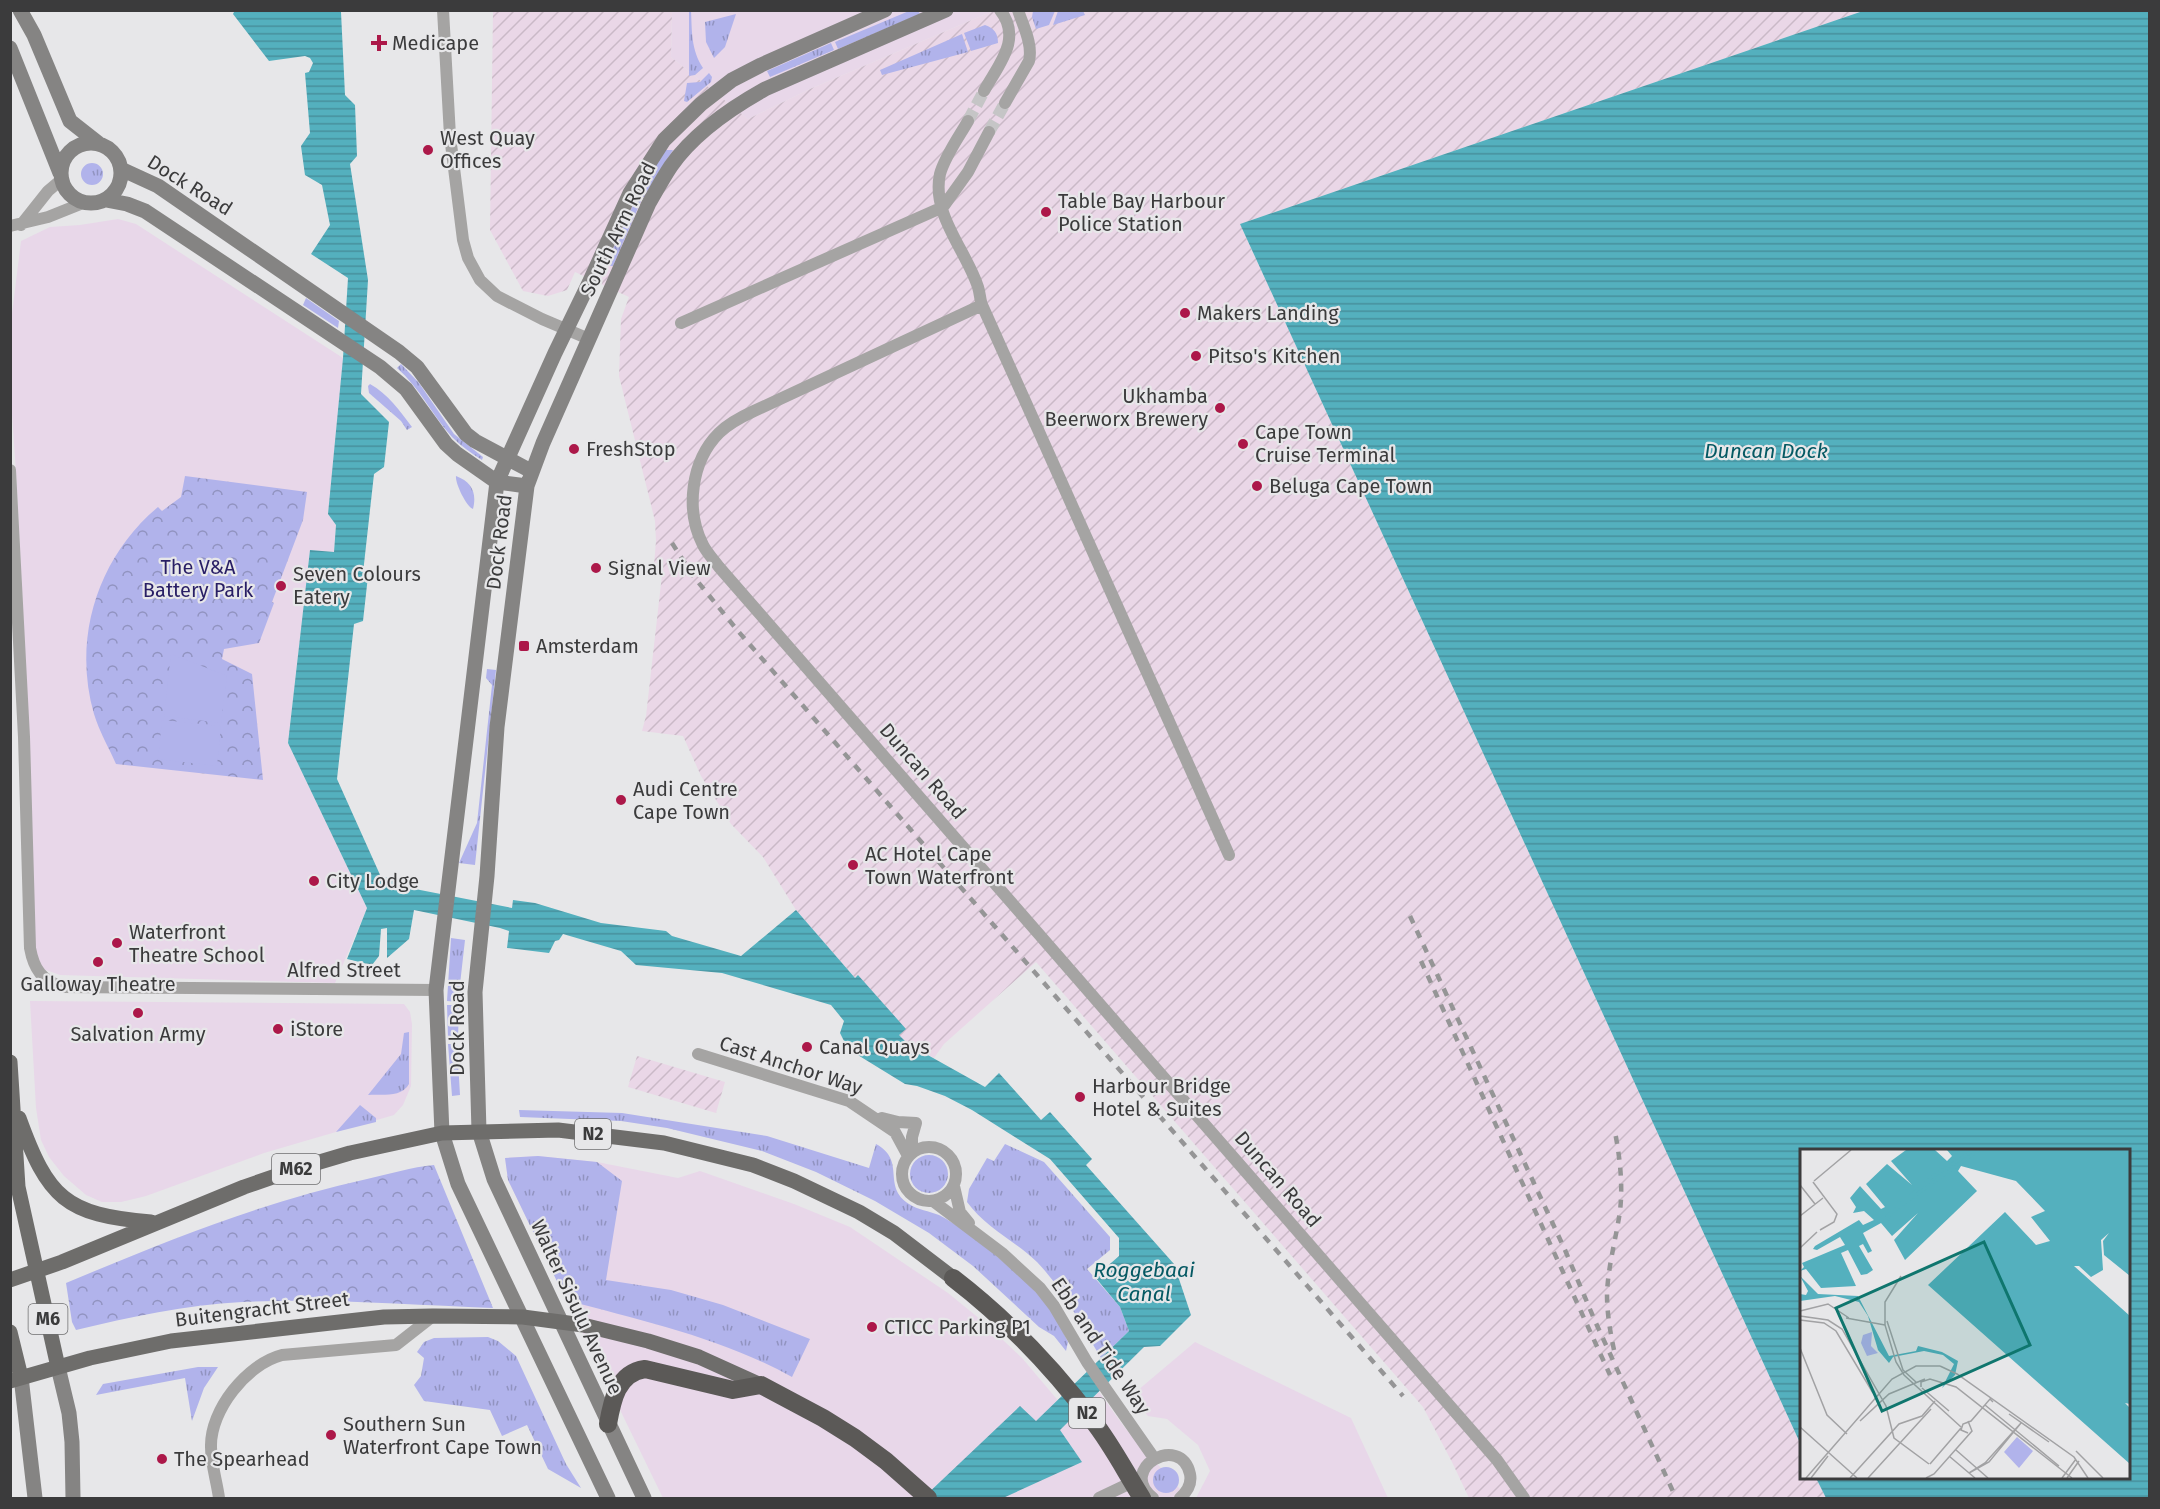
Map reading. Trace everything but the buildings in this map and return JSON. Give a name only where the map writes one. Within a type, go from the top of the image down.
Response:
[{"type":"highway","name":"N2","points":[[953,1278],[1030,1348],[1066,1388],[1095,1423],[1142,1498]]},
{"type":"highway","points":[[608,1424],[612,1397],[623,1381],[638,1370],[645,1369],[733,1389],[766,1387],[855,1438],[886,1461],[928,1498]]},
{"type":"main road","name":"M6","points":[[10,1062],[18,1186],[58,1367]]},
{"type":"main road","points":[[11,1098],[35,1161],[51,1186],[63,1197],[97,1215],[126,1221],[156,1223]]},
{"type":"main road","name":"N2","points":[[442,1133],[558,1130],[664,1143],[705,1152],[764,1169],[859,1212],[894,1233],[953,1278]]},
{"type":"main road","name":"M62","points":[[10,1280],[244,1187],[296,1169],[350,1153],[442,1133]]},
{"type":"main road","name":"Buitengracht Street","points":[[16,1379],[171,1341],[384,1317],[433,1316],[523,1317],[562,1321],[689,1353],[766,1387]]},
{"type":"main road","name":"M6","points":[[10,1332],[16,1379]]},
{"type":"street","points":[[10,48],[65,190],[73,198],[83,203],[91,204],[106,200],[118,187],[121,169],[118,159],[70,121],[34,34],[20,10]]},
{"type":"street","points":[[443,10],[450,136],[463,240],[468,258],[480,280],[498,296],[589,339]]},
{"type":"street","name":"South Arm Road","points":[[497,482],[630,193],[655,152],[678,125],[732,80],[885,10]]},
{"type":"street","name":"South Arm Road","points":[[529,479],[649,203],[671,165],[687,147],[717,120],[765,90],[946,10]]},
{"type":"street","points":[[984,92],[1010,42],[1006,21],[1000,10]]},
{"type":"street","points":[[1005,103],[1029,61],[1030,55],[1018,10]]},
{"type":"street","points":[[968,121],[946,160],[940,176],[943,207],[978,286],[982,306],[1230,855]]},
{"type":"street","points":[[681,323],[943,207],[968,172],[989,132]]},
{"type":"street","points":[[16,225],[61,176],[62,162],[68,153],[77,146],[98,143]]},
{"type":"street","name":"Dock Road","points":[[121,169],[158,186],[375,334],[417,367],[466,434],[508,458],[529,479],[497,727],[486,891],[476,992],[479,1131]]},
{"type":"street","name":"Dock Road","points":[[106,200],[127,204],[145,212],[380,367],[406,389],[446,444],[497,482],[436,990],[442,1133]]},
{"type":"street","points":[[16,225],[83,203]]},
{"type":"street","name":"Duncan Road","points":[[982,306],[754,411],[727,426],[709,446],[698,468],[694,484],[695,518],[703,545],[727,576],[1497,1460],[1524,1498]]},
{"type":"street","name":"Alfred Street","points":[[10,470],[24,737],[30,948],[32,962],[39,975],[50,983],[62,987],[436,990]]},
{"type":"street","points":[[497,482],[529,479]]},
{"type":"street","name":"Cast Anchor Way","points":[[698,1054],[844,1099],[870,1113],[896,1132],[910,1154]]},
{"type":"street","name":"Cast Anchor Way","points":[[870,1113],[890,1120],[916,1124]]},
{"type":"street","points":[[916,1124],[933,1147]]},
{"type":"street","points":[[910,1154],[924,1147],[933,1147],[941,1149],[954,1161],[957,1169],[954,1186],[942,1199],[924,1201],[915,1198],[903,1183],[901,1173],[903,1164],[910,1154],[916,1124]]},
{"type":"street","name":"Walter Sisulu Avenue","points":[[479,1131],[494,1179],[644,1498]]},
{"type":"street","points":[[442,1133],[458,1184],[608,1498]]},
{"type":"street","name":"Ebb and Tide Way","points":[[954,1186],[960,1212],[982,1237]]},
{"type":"street","name":"Ebb and Tide Way","points":[[933,1201],[982,1237],[1040,1287],[1087,1362],[1154,1458]]},
{"type":"street","points":[[219,1498],[211,1447],[212,1434],[218,1414],[229,1395],[257,1368],[269,1359],[282,1355],[396,1346],[433,1316]]},
{"type":"street","points":[[58,1367],[69,1413],[73,1498]]},
{"type":"street","points":[[16,1379],[35,1498]]},
{"type":"street","points":[[1154,1498],[1145,1488],[1143,1478],[1146,1466],[1160,1455],[1174,1456],[1185,1464],[1190,1478],[1184,1496]]},
{"type":"street","points":[[1099,1498],[1143,1478]]},
{"type":"shaded area","points":[[493,11],[672,11],[671,57],[748,119],[810,89],[993,11],[1863,11],[1240,224],[1800,1443],[1800,1479],[1816,1479],[1826,1498],[1469,1498],[1423,1407],[1036,962],[944,1044],[934,1058],[908,1044],[899,1035],[858,975],[855,978],[796,910],[763,857],[731,824],[701,776],[683,736],[642,731],[646,716],[663,566],[654,565],[655,521],[619,376],[621,319],[629,297],[575,272],[567,290],[548,296],[523,291],[490,230]]},
{"type":"shaded area","points":[[672,11],[993,11],[810,89],[748,119],[671,57]]},
{"type":"shaded area","points":[[118,219],[136,224],[343,358],[328,514],[336,525],[334,552],[310,550],[288,743],[367,908],[335,983],[60,975],[43,969],[37,959],[29,737],[11,399],[11,322],[21,241],[50,227]]},
{"type":"shaded area","points":[[30,1001],[404,1004],[410,1012],[412,1024],[411,1086],[403,1105],[394,1115],[264,1153],[146,1196],[121,1202],[102,1202],[86,1195],[64,1176],[49,1157],[41,1140],[36,1108]]},
{"type":"shaded area","points":[[637,1056],[725,1082],[716,1113],[628,1087]]},
{"type":"shaded area","points":[[538,1156],[597,1162],[678,1178],[700,1171],[794,1204],[850,1227],[948,1293],[986,1324],[1022,1358],[1072,1417],[1099,1392],[1125,1428],[1188,1498],[663,1498],[508,1180],[505,1158]]},
{"type":"shaded area","points":[[1195,1342],[1351,1418],[1388,1498],[1196,1498],[1210,1471],[1198,1445],[1167,1419],[1148,1416],[1131,1396]]},
{"type":"green space","points":[[691,10],[694,47],[703,68],[695,75],[689,76],[689,11]]},
{"type":"green space","points":[[909,11],[918,11],[920,14],[838,49],[835,42]]},
{"type":"green space","points":[[1033,11],[1055,11],[1049,25],[1036,29],[1032,17]]},
{"type":"green space","points":[[1058,11],[1083,11],[1085,15],[1053,25]]},
{"type":"green space","points":[[736,14],[725,47],[714,58],[706,42],[705,22]]},
{"type":"green space","points":[[985,25],[995,31],[998,43],[971,51],[964,33]]},
{"type":"green space","points":[[962,34],[968,52],[882,75],[880,70]]},
{"type":"green space","points":[[831,43],[834,50],[770,77],[767,71]]},
{"type":"green space","points":[[709,73],[712,77],[711,82],[687,102],[684,101],[687,83],[700,82]]},
{"type":"green space","points":[[666,150],[673,150],[641,201],[613,266],[609,266],[607,262],[642,186]]},
{"type":"green space","points":[[92,163],[102,170],[103,174],[96,184],[92,185],[82,178],[81,174],[88,164]]},
{"type":"green space","points":[[306,298],[339,321],[338,328],[303,305]]},
{"type":"green space","points":[[401,364],[419,383],[454,434],[483,457],[482,460],[445,429],[412,384],[397,368]]},
{"type":"green space","points":[[370,384],[388,398],[412,427],[407,430],[401,421],[369,393]]},
{"type":"green space","name":"The V&A Battery Park","points":[[185,476],[307,492],[303,520],[259,643],[224,649],[222,659],[252,674],[263,780],[116,764],[94,714],[88,685],[86,657],[95,601],[106,574],[120,550],[137,527],[158,507],[162,511],[181,497]]},
{"type":"green space","points":[[456,476],[466,481],[472,489],[473,509],[461,494]]},
{"type":"green space","points":[[171,654],[227,676],[221,723],[164,716]]},
{"type":"green space","points":[[487,669],[496,670],[475,865],[459,863],[477,823],[492,685],[486,678]]},
{"type":"green space","points":[[162,720],[221,726],[217,766],[158,759]]},
{"type":"green space","points":[[451,938],[465,940],[458,1002],[447,1001]]},
{"type":"green space","points":[[447,1005],[459,1005],[458,1039],[448,1038]]},
{"type":"green space","points":[[409,1032],[409,1084],[396,1093],[368,1095],[401,1054],[404,1033]]},
{"type":"green space","points":[[448,1044],[457,1044],[460,1095],[452,1096]]},
{"type":"green space","points":[[360,1105],[376,1118],[376,1122],[336,1132]]},
{"type":"green space","points":[[519,1110],[622,1113],[767,1136],[869,1168],[876,1144],[890,1158],[894,1182],[901,1197],[912,1206],[939,1215],[967,1233],[1015,1272],[1042,1299],[1054,1314],[1068,1342],[1066,1351],[1054,1336],[1039,1327],[973,1266],[929,1233],[875,1201],[816,1172],[762,1151],[667,1128],[621,1121],[520,1117]]},
{"type":"green space","points":[[1005,1144],[1044,1162],[1110,1237],[1110,1250],[1087,1269],[1120,1307],[1129,1331],[1101,1358],[1072,1308],[1047,1273],[1028,1254],[982,1219],[967,1202],[969,1189],[987,1158],[994,1161]]},
{"type":"green space","points":[[929,1155],[942,1161],[948,1174],[942,1187],[929,1193],[916,1187],[910,1174],[916,1161]]},
{"type":"green space","points":[[538,1156],[597,1162],[622,1181],[606,1280],[671,1290],[723,1305],[810,1339],[792,1377],[738,1351],[710,1341],[566,1300],[508,1180],[505,1158]]},
{"type":"green space","points":[[434,1165],[493,1308],[336,1301],[242,1302],[158,1312],[76,1330],[72,1322],[66,1283],[251,1211],[328,1188]]},
{"type":"green space","points":[[488,1337],[498,1341],[516,1356],[566,1464],[581,1488],[548,1469],[527,1425],[502,1436],[490,1410],[424,1401],[414,1385],[421,1376],[424,1358],[417,1352],[424,1342],[434,1338]]},
{"type":"green space","points":[[198,1367],[218,1367],[204,1388],[192,1421],[185,1378],[96,1395],[103,1384]]},
{"type":"green space","points":[[1166,1467],[1175,1471],[1179,1480],[1175,1489],[1166,1493],[1157,1489],[1153,1480],[1157,1471]]},
{"type":"water","name":"Roggebaai Canal","points":[[235,10],[341,12],[345,95],[355,105],[357,156],[350,164],[368,280],[361,394],[389,422],[384,467],[374,474],[363,573],[368,576],[363,621],[354,624],[337,779],[381,877],[416,881],[415,889],[512,908],[513,900],[535,903],[601,923],[666,931],[672,936],[741,956],[796,910],[855,978],[858,975],[906,1029],[899,1035],[908,1044],[985,1087],[999,1073],[1041,1120],[1050,1112],[1092,1159],[1086,1165],[1174,1264],[1191,1315],[1160,1346],[1144,1347],[1060,1430],[1082,1462],[1003,1498],[923,1498],[1020,1406],[1036,1421],[1129,1331],[1120,1307],[1095,1277],[1119,1256],[1119,1238],[1050,1159],[972,1110],[945,1096],[905,1084],[848,1049],[840,1033],[844,1021],[831,1005],[722,973],[636,965],[621,951],[563,934],[559,940],[555,941],[549,953],[507,948],[509,931],[414,910],[409,939],[387,958],[387,928],[381,929],[379,956],[372,965],[347,959],[367,908],[288,743],[310,550],[334,552],[336,525],[328,514],[348,278],[311,254],[330,225],[322,185],[305,175],[301,146],[310,133],[305,73],[309,72],[313,63],[305,56],[269,61],[233,14]]},
{"type":"water","name":"Duncan Dock","points":[[1863,11],[2149,11],[2149,1498],[1826,1498],[1816,1479],[2130,1479],[2130,1149],[1800,1149],[1800,1443],[1240,224]]},
{"type":"tunnel","points":[[968,121],[984,91]]},
{"type":"tunnel","points":[[989,132],[1005,103]]},
{"type":"railway","points":[[672,543],[694,577],[738,631],[1403,1396]]},
{"type":"railway","points":[[1410,916],[1565,1250],[1676,1498]]},
{"type":"railway","points":[[1421,961],[1610,1375]]},
{"type":"railway","points":[[1614,1350],[1607,1294],[1621,1201],[1615,1132]]},
{"type":"place","name":"Medicape","points":[[379,43]]},
{"type":"place","name":"West Quay Offices","points":[[428,150]]},
{"type":"place","name":"Table Bay Harbour Police Station","points":[[1046,212]]},
{"type":"place","name":"Makers Landing","points":[[1185,313]]},
{"type":"place","name":"Pitso's Kitchen","points":[[1196,356]]},
{"type":"place","name":"Ukhamba Beerworx Brewery","points":[[1220,408]]},
{"type":"place","name":"Cape Town Cruise Terminal","points":[[1243,444]]},
{"type":"place","name":"FreshStop","points":[[574,449]]},
{"type":"place","name":"Beluga Cape Town","points":[[1257,486]]},
{"type":"place","name":"Signal View","points":[[596,568]]},
{"type":"place","name":"Seven Colours Eatery","points":[[281,586]]},
{"type":"place","name":"Amsterdam","points":[[524,646]]},
{"type":"place","name":"Audi Centre Cape Town","points":[[621,800]]},
{"type":"place","name":"AC Hotel Cape Town Waterfront","points":[[853,865]]},
{"type":"place","name":"City Lodge","points":[[314,881]]},
{"type":"place","name":"Waterfront Theatre School","points":[[117,943]]},
{"type":"place","name":"Galloway Theatre","points":[[98,962]]},
{"type":"place","name":"Salvation Army","points":[[138,1013]]},
{"type":"place","name":"iStore","points":[[278,1029]]},
{"type":"place","name":"Canal Quays","points":[[807,1047]]},
{"type":"place","name":"Harbour Bridge Hotel & Suites","points":[[1080,1097]]},
{"type":"place","name":"CTICC Parking P1","points":[[872,1327]]},
{"type":"place","name":"Southern Sun Waterfront Cape Town","points":[[331,1435]]},
{"type":"place","name":"The Spearhead","points":[[162,1459]]}]
